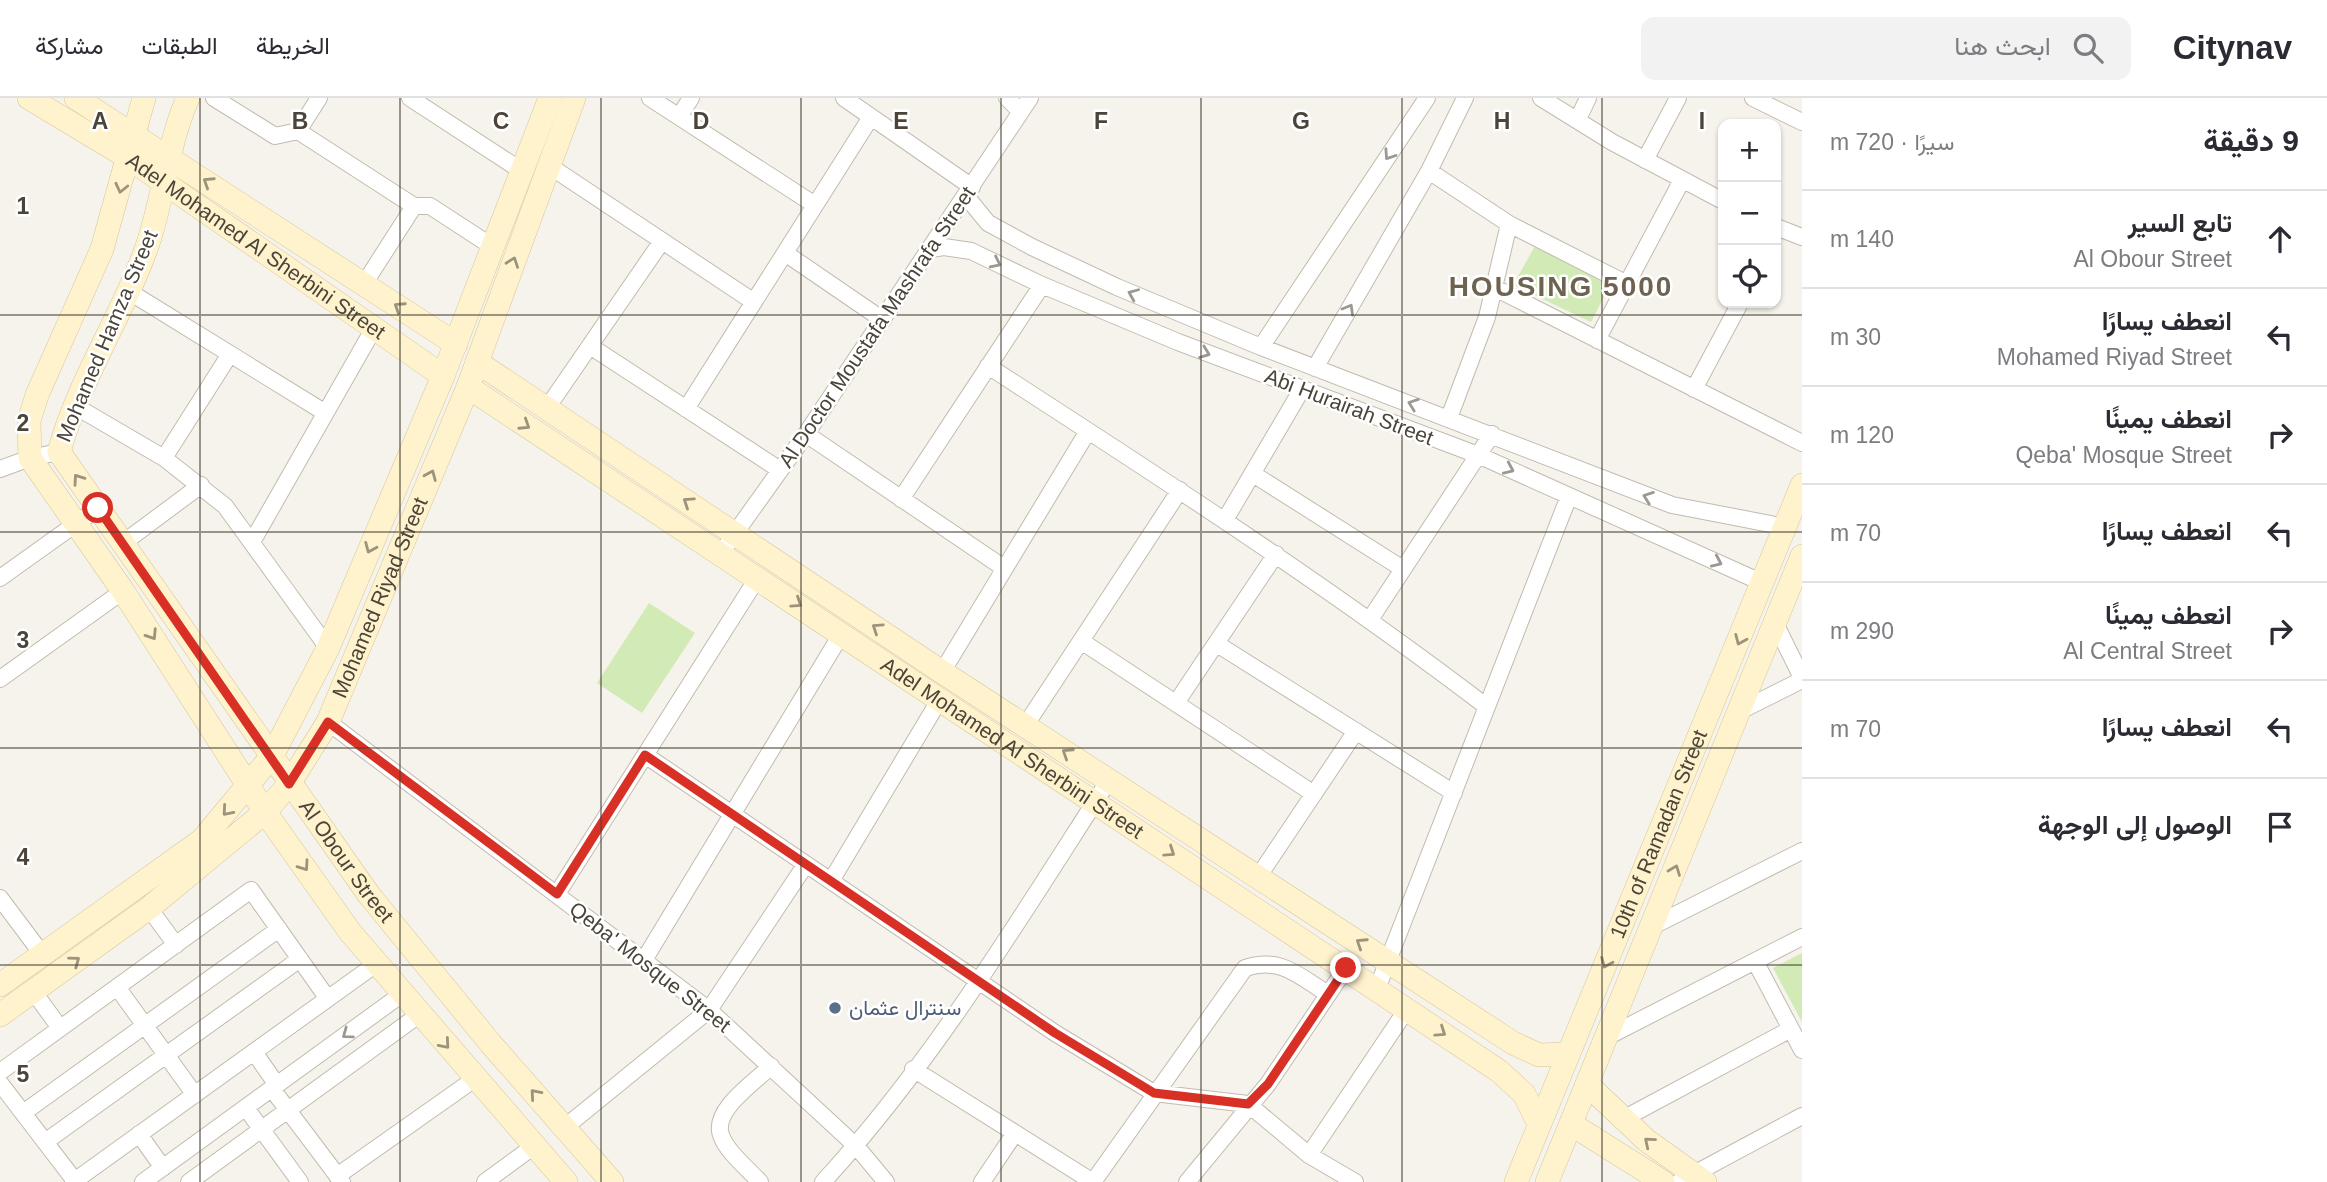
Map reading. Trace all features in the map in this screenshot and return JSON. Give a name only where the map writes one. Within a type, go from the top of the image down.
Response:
[{"type":"street","name":"Adel Mohamed Al Sherbini Street","points":[[29,98],[127,158],[443,376]]},
{"type":"street","name":"Adel Mohamed Al Sherbini Street","points":[[75,98],[456,344]]},
{"type":"street","name":"Mohamed Hamza Street","points":[[30,458],[29,421],[37,395],[103,249],[132,133],[144,98]]},
{"type":"street","name":"Mohamed Hamza Street","points":[[59,452],[75,406],[146,249],[168,156],[188,98]]},
{"type":"street","points":[[214,98],[275,136],[298,131],[414,206],[430,205],[493,247]]},
{"type":"street","points":[[298,131],[319,98]]},
{"type":"street","points":[[411,98],[522,171]]},
{"type":"street","points":[[650,98],[815,205]]},
{"type":"street","points":[[679,117],[691,98]]},
{"type":"street","name":"Abi Hurairah Street","points":[[844,98],[969,192],[988,223],[1117,287],[1261,347],[1672,505],[1786,527]]},
{"type":"street","points":[[1007,98],[1026,105]]},
{"type":"street","points":[[1261,347],[1427,98]]},
{"type":"street","points":[[1315,368],[1429,171],[1465,98]]},
{"type":"street","points":[[1541,98],[1645,160],[1718,198]]},
{"type":"street","points":[[1578,119],[1588,98]]},
{"type":"street","points":[[1645,160],[1678,98]]},
{"type":"street","points":[[1753,98],[1802,122]]},
{"type":"street","name":"Mohamed Riyad Street","points":[[0,1015],[149,908],[265,812],[289,784],[328,722],[468,387],[560,103]]},
{"type":"street","name":"Al Doctor Moustafa Mashrafa Street","points":[[721,553],[806,434],[1026,105]]},
{"type":"street","points":[[686,409],[871,117]]},
{"type":"street","points":[[545,152],[662,241],[754,302]]},
{"type":"street","name":"Mohamed Riyad Street","points":[[0,985],[202,840],[272,756],[328,648],[443,376],[522,171],[545,152]]},
{"type":"street","points":[[1429,171],[1509,224],[1627,284]]},
{"type":"street","points":[[1597,340],[1682,180]]},
{"type":"street","points":[[364,284],[414,206]]},
{"type":"street","points":[[1449,418],[1495,288],[1509,224]]},
{"type":"street","points":[[1781,231],[1802,237]]},
{"type":"street","points":[[547,408],[662,241]]},
{"type":"street","name":"Abi Hurairah Street","points":[[931,249],[944,247],[971,251],[1042,285],[1178,342],[1478,455],[1763,583]]},
{"type":"street","points":[[785,253],[883,320]]},
{"type":"street","points":[[901,499],[1042,285]]},
{"type":"street","points":[[1495,288],[1802,443]]},
{"type":"street","points":[[128,291],[324,412]]},
{"type":"street","points":[[1694,388],[1737,308]]},
{"type":"street","points":[[252,542],[374,328]]},
{"type":"street","points":[[590,346],[780,470]]},
{"type":"street","points":[[164,458],[230,354]]},
{"type":"street","name":"Adel Mohamed Al Sherbini Street","points":[[477,362],[942,672],[1525,1051],[1553,1056],[1568,1055]]},
{"type":"street","points":[[988,366],[1371,618],[1488,706]]},
{"type":"street","points":[[1320,396],[1332,374]]},
{"type":"street","name":"Adel Mohamed Al Sherbini Street","points":[[468,387],[758,577],[1513,1081],[1528,1101],[1539,1124]]},
{"type":"street","points":[[1225,520],[1302,389]]},
{"type":"street","points":[[75,406],[164,458],[225,506],[328,648]]},
{"type":"street","points":[[942,672],[1088,430]]},
{"type":"street","points":[[806,434],[1004,568]]},
{"type":"street","points":[[1371,618],[1492,434]]},
{"type":"street","points":[[0,469],[30,458],[59,452]]},
{"type":"street","name":"Al Obour Street","points":[[59,452],[369,895],[612,1182]]},
{"type":"street","name":"Al Obour Street","points":[[30,458],[123,591],[250,784],[265,812],[350,932],[566,1182]]},
{"type":"street","points":[[1253,474],[1403,569]]},
{"type":"street","points":[[123,543],[201,485]]},
{"type":"street","name":"10th of Ramadan Street","points":[[1516,1182],[1802,485]]},
{"type":"street","points":[[1025,726],[1180,490]]},
{"type":"street","points":[[1377,989],[1569,496]]},
{"type":"street","points":[[0,578],[98,508]]},
{"type":"street","points":[[1176,703],[1276,554]]},
{"type":"street","name":"10th of Ramadan Street","points":[[1547,1182],[1653,926],[1736,713],[1794,591],[1802,556]]},
{"type":"street","points":[[557,894],[758,577]]},
{"type":"street","points":[[0,679],[123,591]]},
{"type":"street","points":[[1736,713],[1802,679],[1776,625]]},
{"type":"street","points":[[644,960],[842,634]]},
{"type":"street","points":[[1081,641],[1314,794]]},
{"type":"street","points":[[1217,643],[1454,793]]},
{"type":"street","points":[[831,881],[940,699]]},
{"type":"street","name":"Qeba' Mosque Street","points":[[328,722],[709,1010],[856,1146],[886,1182]]},
{"type":"street","points":[[1258,877],[1356,732]]},
{"type":"street","points":[[645,755],[1055,1033],[1154,1093],[1248,1104],[1309,1155],[1355,1182]]},
{"type":"street","points":[[823,1182],[856,1146],[978,981],[1109,780]]},
{"type":"street","points":[[1653,926],[1802,851]]},
{"type":"street","points":[[564,1128],[709,1010],[806,864]]},
{"type":"street","points":[[0,1072],[251,890],[328,999]]},
{"type":"street","points":[[350,932],[352,896],[360,892],[369,895]]},
{"type":"street","points":[[0,898],[43,954]]},
{"type":"street","points":[[149,908],[176,945]]},
{"type":"street","points":[[23,1114],[279,929]]},
{"type":"street","points":[[1606,1037],[1802,937]]},
{"type":"street","points":[[45,1142],[300,959]]},
{"type":"street","points":[[1755,961],[1802,1049]]},
{"type":"street","points":[[913,1069],[1093,1182],[1245,968],[1263,962],[1282,966],[1328,994]]},
{"type":"street","points":[[0,1083],[74,1181],[376,964]]},
{"type":"street","points":[[1187,1182],[1248,1104],[1268,1084],[1346,968]]},
{"type":"street","points":[[117,987],[195,1095]]},
{"type":"street","points":[[33,991],[61,1028]]},
{"type":"street","points":[[144,1182],[402,994]]},
{"type":"street","points":[[1309,1155],[1407,1009]]},
{"type":"street","points":[[193,1181],[420,1014]]},
{"type":"street","points":[[1623,1118],[1791,1029]]},
{"type":"street","points":[[254,1052],[287,1110],[340,1179],[475,1078]]},
{"type":"street","points":[[760,1182],[721,1137],[719,1126],[722,1115],[771,1066]]},
{"type":"street","points":[[1587,1084],[1692,1179],[1802,1116]]},
{"type":"street","points":[[246,1108],[300,1182]]},
{"type":"street","points":[[1570,1124],[1663,1182]]},
{"type":"street","points":[[982,1182],[1015,1133]]},
{"type":"street","points":[[139,1135],[163,1168]]},
{"type":"street","points":[[485,1182],[534,1146]]},
{"type":"street","points":[[1321,1182],[1330,1167]]},
{"type":"green space","points":[[1535,246],[1610,285],[1591,322],[1513,285]]},
{"type":"green space","points":[[649,603],[695,633],[642,713],[597,683]]},
{"type":"green space","points":[[1802,953],[1802,1022],[1773,968]]},
{"type":"place","name":"سنترال عثمان","points":[[835,1008]]},
{"type":"district","name":"HOUSING 5000","points":[[1561,286]]},
{"type":"route","points":[[98,508],[289,784],[328,722],[557,894],[645,755],[1055,1033],[1154,1093],[1248,1104],[1268,1084],[1346,968]]}]
